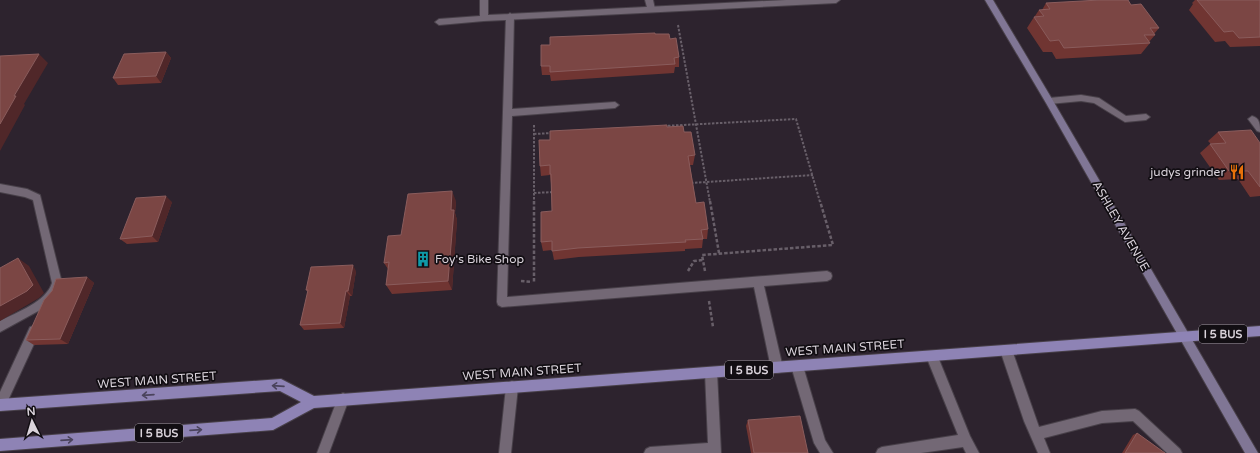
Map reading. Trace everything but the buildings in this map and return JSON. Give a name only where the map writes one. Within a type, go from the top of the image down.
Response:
[{"type":"main road","name":"WEST MAIN STREET","points":[[0,444],[273,424],[313,402],[1260,331]]},
{"type":"main road","name":"WEST MAIN STREET","points":[[0,405],[282,385],[313,402]]},
{"type":"street","points":[[484,0],[484,18]]},
{"type":"street","points":[[649,0],[651,9]]},
{"type":"street","points":[[439,22],[510,16],[836,0]]},
{"type":"street","name":"ASHLEY AVENUE","points":[[989,0],[1252,453]]},
{"type":"street","points":[[510,16],[502,302],[827,276]]},
{"type":"street","points":[[1049,101],[1081,98],[1096,100],[1125,119],[1146,117]]},
{"type":"street","points":[[507,113],[615,105]]},
{"type":"street","points":[[1252,119],[1260,129]]},
{"type":"street","points":[[0,188],[28,193],[37,198],[57,283],[54,293],[47,302],[0,405]]},
{"type":"street","points":[[758,282],[777,368]]},
{"type":"street","points":[[0,328],[47,302]]},
{"type":"street","points":[[1006,350],[1044,453]]},
{"type":"street","points":[[932,356],[966,440],[973,453]]},
{"type":"street","points":[[797,366],[820,443],[827,453]]},
{"type":"street","points":[[650,453],[715,451],[711,372]]},
{"type":"street","points":[[504,453],[512,387]]},
{"type":"street","points":[[323,453],[343,400]]},
{"type":"street","points":[[1036,434],[1102,417],[1134,415],[1176,453]]},
{"type":"street","points":[[882,453],[966,440]]},
{"type":"path","points":[[678,25],[719,254]]},
{"type":"path","points":[[657,126],[796,119],[834,245],[702,255],[713,327]]},
{"type":"path","points":[[534,121],[534,283]]},
{"type":"path","points":[[534,134],[557,133]]},
{"type":"path","points":[[690,183],[813,175]]},
{"type":"path","points":[[534,193],[558,192]]},
{"type":"place","name":"judys grinder","points":[[1237,172]]},
{"type":"place","name":"Foy's Bike Shop","points":[[423,259]]}]
